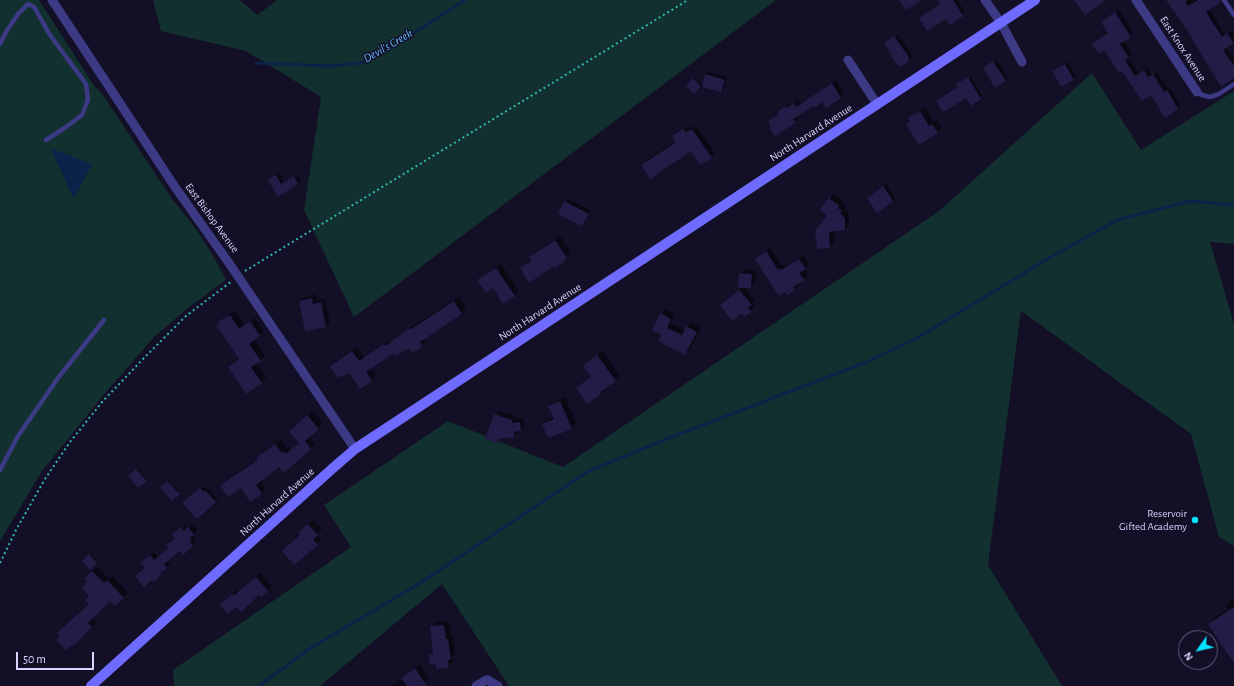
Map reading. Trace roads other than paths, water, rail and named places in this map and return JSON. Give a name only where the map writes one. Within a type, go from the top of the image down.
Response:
[{"type":"street","name":"East Bishop Avenue","points":[[52,0],[175,186],[355,449]]},
{"type":"street","points":[[985,0],[1022,62]]},
{"type":"street","name":"North Harvard Avenue","points":[[91,686],[355,449],[1035,0]]},
{"type":"street","name":"East Knox Avenue","points":[[1136,0],[1197,92]]},
{"type":"street","points":[[848,60],[877,104]]},
{"type":"street","points":[[476,686],[486,680],[496,684]]},
{"type":"lane","points":[[1224,0],[1234,15]]},
{"type":"lane","points":[[0,44],[18,14],[28,4],[34,7],[50,35],[86,84],[88,100],[82,114],[46,140]]},
{"type":"lane","points":[[1197,92],[1210,97],[1234,84]]},
{"type":"lane","points":[[0,470],[18,436],[58,378],[104,320]]},
{"type":"water","points":[[50,148],[92,164],[74,199]]},
{"type":"waterway","name":"Devil's Creek","points":[[256,63],[331,66],[366,62],[399,43],[465,0]]},
{"type":"waterway","points":[[259,686],[309,649],[422,582],[587,472],[659,442],[869,361],[917,338],[1049,258],[1117,220],[1190,201],[1234,205]]},
{"type":"place","name":"Reservoir Gifted Academy","points":[[1195,520]]}]
